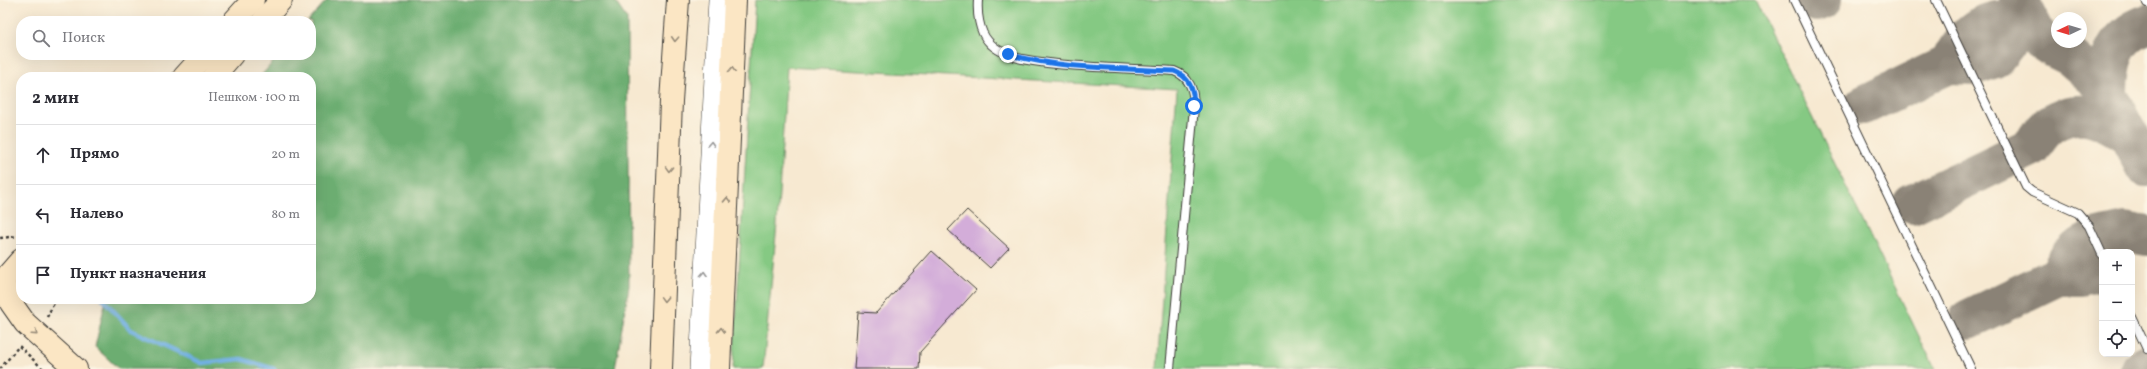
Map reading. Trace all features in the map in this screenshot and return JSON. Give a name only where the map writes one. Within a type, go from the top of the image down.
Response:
[{"type":"main road","points":[[239,16],[253,0]]},
{"type":"main road","points":[[267,16],[281,0]]},
{"type":"main road","points":[[661,369],[672,101],[678,0]]},
{"type":"main road","points":[[719,369],[735,0]]},
{"type":"main road","points":[[189,72],[199,60]]},
{"type":"main road","points":[[217,72],[228,60]]},
{"type":"main road","points":[[16,272],[7,295],[25,323],[76,369]]},
{"type":"street","points":[[699,369],[718,0]]},
{"type":"lane","points":[[978,0],[980,23],[988,41],[1008,54],[1022,59],[1076,65],[1174,71],[1183,74],[1188,80],[1194,95],[1194,106],[1170,369]]},
{"type":"lane","points":[[1794,0],[1971,369]]},
{"type":"lane","points":[[1936,0],[2026,187],[2032,192],[2078,213],[2089,226],[2100,249]]},
{"type":"lane","points":[[2134,321],[2147,349]]},
{"type":"path","points":[[0,238],[16,236]]},
{"type":"path","points":[[46,317],[53,304]]},
{"type":"path","points":[[0,369],[19,346],[44,369]]},
{"type":"green space","points":[[327,0],[614,0],[627,19],[629,286],[615,369],[119,369],[95,347],[105,304],[316,304],[316,72],[264,72],[275,60],[316,60],[316,16],[313,16]]},
{"type":"green space","points":[[755,0],[1755,0],[1935,369],[1157,369],[1177,89],[787,67],[777,224],[763,369],[733,369]]},
{"type":"building","points":[[967,210],[1009,248],[990,268],[948,230]]},
{"type":"building","points":[[932,251],[976,290],[920,352],[919,369],[854,369],[858,312],[876,313]]},
{"type":"waterway","points":[[108,304],[131,330],[202,363],[241,359],[274,369]]},
{"type":"taxiway","points":[[1817,2],[1822,0]]},
{"type":"taxiway","points":[[2019,0],[2038,38],[2070,56],[2101,83],[2145,167]]},
{"type":"taxiway","points":[[1864,105],[1949,64],[1975,65],[1995,58],[2013,35],[2022,6]]},
{"type":"taxiway","points":[[1949,64],[1956,51],[1964,41],[1972,32],[1981,26],[2003,20],[2016,21],[2030,25]]},
{"type":"taxiway","points":[[2108,95],[2109,72],[2115,52],[2120,43],[2127,36],[2136,29],[2147,24]]},
{"type":"taxiway","points":[[1912,204],[2033,146],[2037,138],[2046,128],[2054,122],[2068,116],[2086,115],[2095,117],[2112,124],[2129,135]]},
{"type":"taxiway","points":[[1969,319],[2058,276],[2068,259],[2078,249],[2095,239],[2125,232],[2147,236]]},
{"type":"taxiway","points":[[2058,276],[2080,276],[2099,272]]},
{"type":"taxiway","points":[[2140,369],[2147,365]]},
{"type":"route","points":[[1008,54],[1022,59],[1076,65],[1174,71],[1183,74],[1188,80],[1194,95],[1194,106]]}]
